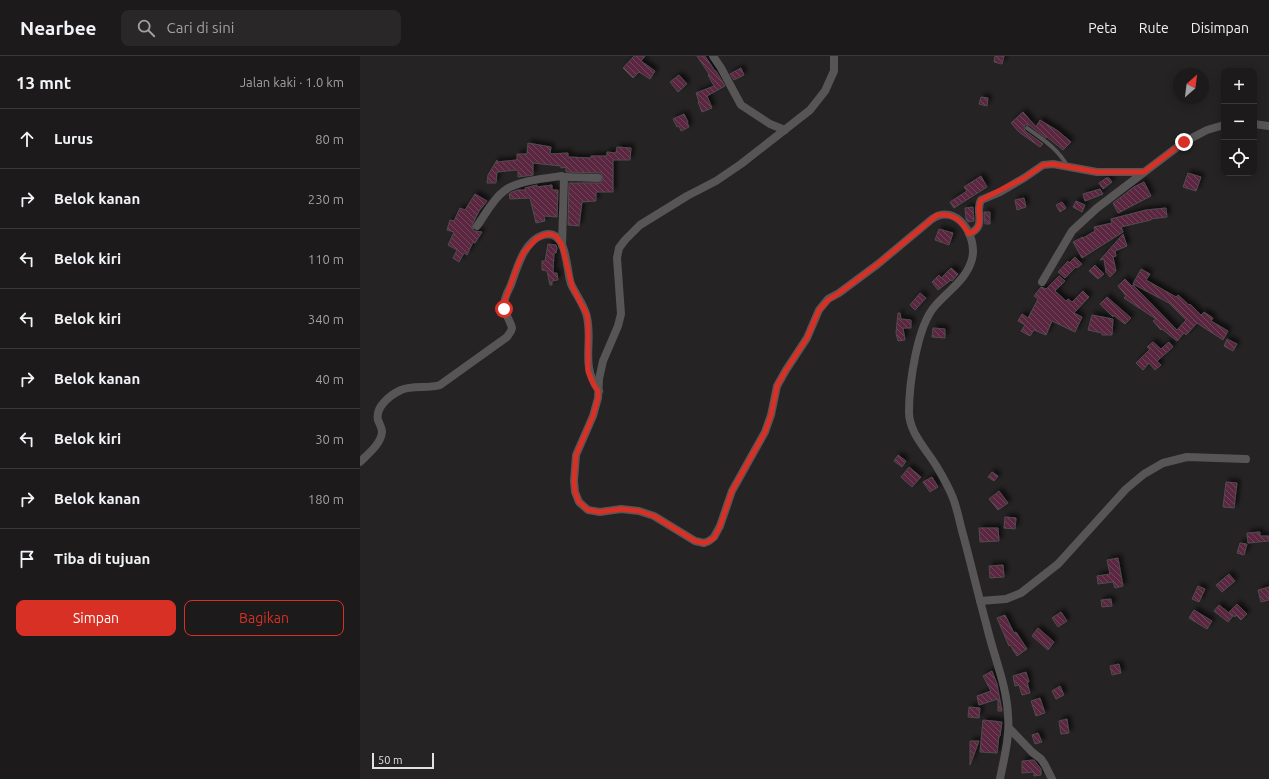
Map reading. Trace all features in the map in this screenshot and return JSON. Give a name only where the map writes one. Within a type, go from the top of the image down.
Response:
[{"type":"street","points":[[713,56],[741,105],[770,124],[786,130]]},
{"type":"street","points":[[834,56],[834,71],[825,91],[810,110],[741,164],[716,181],[687,196],[640,225],[619,248],[617,258],[621,314],[618,326],[603,361],[599,379],[598,398],[593,416],[576,455],[574,481],[575,492],[579,502],[588,510],[600,512],[621,509],[639,511],[654,516],[695,541],[704,543],[714,538],[720,526],[732,491],[765,432],[771,415],[777,386],[807,338],[819,310],[828,300],[878,264],[937,215],[945,214],[962,222],[969,234],[973,253],[967,270],[961,279],[934,306],[925,321],[919,337],[910,391],[909,413],[914,431],[954,499],[1006,696],[1009,728],[1000,779]]},
{"type":"street","points":[[1257,124],[1269,126]]},
{"type":"street","points":[[1042,282],[1072,230],[1097,208],[1184,142],[1206,130],[1221,126]]},
{"type":"street","points":[[969,234],[975,231],[979,225],[980,203],[984,198],[1000,192],[1043,165],[1053,164],[1097,172],[1144,172]]},
{"type":"street","points":[[562,245],[563,176]]},
{"type":"street","points":[[477,226],[500,194],[508,188],[563,176],[598,178]]},
{"type":"street","points":[[360,462],[373,450],[381,436],[382,432],[378,419],[378,413],[381,406],[388,399],[403,390],[440,385],[510,334],[512,328],[504,309],[505,300],[519,262],[530,245],[536,239],[544,235],[550,234],[559,239],[562,245],[570,281],[587,315],[588,371],[598,391]]},
{"type":"street","points":[[980,601],[1006,599],[1021,593],[1058,564],[1126,489],[1144,474],[1163,463],[1187,457],[1246,459]]},
{"type":"street","points":[[1009,728],[1032,752],[1041,759],[1052,779]]},
{"type":"lane","points":[[1027,128],[1052,146],[1062,156],[1069,167]]},
{"type":"building","points":[[634,56],[645,56],[641,61],[655,71],[650,79],[639,72],[633,78],[623,68]]},
{"type":"building","points":[[697,56],[705,56],[725,86],[707,96],[712,108],[702,112],[696,93],[714,86],[708,75],[709,74]]},
{"type":"building","points":[[995,56],[1004,56],[1002,64],[994,62]]},
{"type":"building","points":[[741,68],[744,75],[734,80],[730,74]]},
{"type":"building","points":[[679,75],[687,84],[678,92],[670,82]]},
{"type":"building","points":[[981,97],[988,98],[987,106],[979,104]]},
{"type":"building","points":[[1023,112],[1036,127],[1040,120],[1058,131],[1071,142],[1063,150],[1029,125],[1025,125],[1025,131],[1043,144],[1040,147],[1019,132],[1011,123]]},
{"type":"building","points":[[684,114],[689,127],[681,131],[673,119]]},
{"type":"building","points":[[528,143],[551,147],[550,154],[568,153],[568,157],[591,158],[591,156],[607,156],[607,152],[616,153],[617,147],[631,148],[630,160],[613,160],[613,192],[596,192],[596,201],[582,202],[579,226],[568,225],[569,183],[600,183],[603,179],[601,173],[566,172],[566,167],[561,168],[561,166],[533,163],[533,175],[518,177],[518,170],[497,172],[496,183],[487,183],[488,175],[497,160],[497,162],[517,160],[517,154],[527,154]]},
{"type":"building","points":[[1188,173],[1201,177],[1196,191],[1183,187]]},
{"type":"building","points":[[981,176],[987,187],[954,208],[950,202],[967,191],[964,187]]},
{"type":"building","points":[[1106,178],[1109,178],[1112,182],[1103,189],[1099,183]]},
{"type":"building","points":[[1144,182],[1151,196],[1118,213],[1113,203],[1134,187]]},
{"type":"building","points":[[537,185],[537,187],[552,185],[552,190],[558,190],[557,217],[544,216],[545,221],[536,223],[530,198],[510,199],[509,194],[518,190],[526,190],[525,188]]},
{"type":"building","points":[[1100,189],[1103,194],[1085,201],[1083,194]]},
{"type":"building","points":[[475,194],[487,201],[479,211],[472,225],[474,231],[482,232],[475,243],[473,242],[467,255],[464,253],[459,262],[453,258],[457,250],[448,245],[454,232],[447,230],[450,220],[454,221],[460,208],[465,210]]},
{"type":"building","points":[[1024,198],[1026,207],[1017,210],[1015,200]]},
{"type":"building","points":[[1076,201],[1085,205],[1082,212],[1073,207]]},
{"type":"building","points":[[1062,202],[1066,208],[1060,212],[1056,205]]},
{"type":"building","points":[[973,207],[974,221],[968,222],[966,219],[965,208]]},
{"type":"building","points":[[1166,208],[1167,217],[1151,219],[1121,227],[1123,232],[1082,258],[1073,242],[1095,231],[1094,227],[1112,223],[1111,219],[1146,210]]},
{"type":"building","points":[[984,212],[990,212],[990,224],[985,224]]},
{"type":"building","points":[[939,229],[953,233],[949,245],[935,240]]},
{"type":"building","points":[[1123,234],[1127,246],[1115,251],[1116,256],[1113,257],[1116,271],[1110,277],[1106,272],[1104,259],[1100,260]]},
{"type":"building","points":[[548,244],[556,245],[557,248],[556,253],[554,253],[553,273],[557,273],[558,280],[552,281],[552,285],[550,285],[547,271],[542,270],[542,261],[545,261]]},
{"type":"building","points":[[1075,257],[1082,264],[1077,268],[1076,267],[1065,278],[1058,272],[1068,261],[1069,263]]},
{"type":"building","points":[[1095,265],[1104,274],[1098,279],[1089,271]]},
{"type":"building","points":[[951,268],[958,274],[952,281],[951,280],[938,290],[932,282],[939,275],[941,278]]},
{"type":"building","points":[[1141,269],[1150,274],[1146,280],[1176,297],[1178,295],[1201,315],[1204,312],[1213,318],[1211,321],[1228,331],[1223,340],[1197,323],[1186,335],[1184,333],[1177,341],[1162,329],[1161,330],[1153,321],[1156,319],[1124,298],[1126,296],[1118,286],[1125,279],[1132,286],[1133,285],[1177,330],[1186,320],[1169,303],[1133,284]]},
{"type":"building","points":[[1059,276],[1065,281],[1055,291],[1066,301],[1068,299],[1072,302],[1083,291],[1089,297],[1074,313],[1082,317],[1075,332],[1052,321],[1046,335],[1034,330],[1030,336],[1021,331],[1025,325],[1018,321],[1022,314],[1028,318],[1038,299],[1034,296],[1041,287],[1046,289]]},
{"type":"building","points":[[920,293],[926,298],[915,310],[910,305]]},
{"type":"building","points":[[1107,297],[1131,318],[1125,324],[1113,315],[1113,317],[1100,304]]},
{"type":"building","points":[[898,313],[900,313],[901,319],[911,320],[911,328],[903,328],[905,340],[898,341],[896,333]]},
{"type":"building","points":[[1092,315],[1113,319],[1112,335],[1102,335],[1102,333],[1088,330]]},
{"type":"building","points":[[933,328],[945,329],[945,338],[932,337]]},
{"type":"building","points":[[1227,339],[1237,344],[1233,351],[1224,346]]},
{"type":"building","points":[[1153,342],[1161,349],[1169,342],[1173,347],[1157,361],[1161,365],[1155,370],[1149,363],[1143,370],[1136,363],[1150,349],[1147,347]]},
{"type":"building","points":[[898,455],[906,461],[902,467],[894,461]]},
{"type":"building","points":[[909,467],[921,477],[912,487],[901,477]]},
{"type":"building","points":[[992,472],[998,476],[994,481],[988,477]]},
{"type":"building","points":[[932,477],[938,487],[930,492],[923,482]]},
{"type":"building","points":[[1226,482],[1237,483],[1234,508],[1223,507]]},
{"type":"building","points":[[999,491],[1008,503],[998,510],[989,499]]},
{"type":"building","points":[[1005,517],[1016,518],[1015,529],[1004,528]]},
{"type":"building","points":[[979,528],[998,528],[999,541],[980,542]]},
{"type":"building","points":[[1260,532],[1260,536],[1269,536],[1269,541],[1248,543],[1247,533]]},
{"type":"building","points":[[1240,543],[1247,544],[1244,555],[1237,553]]},
{"type":"building","points":[[1118,558],[1123,586],[1115,588],[1113,582],[1098,584],[1097,576],[1110,574],[1107,560]]},
{"type":"building","points":[[1003,565],[1004,577],[990,578],[989,566]]},
{"type":"building","points":[[1229,574],[1235,581],[1222,592],[1216,585]]},
{"type":"building","points":[[1198,586],[1205,589],[1199,602],[1192,599]]},
{"type":"building","points":[[1269,587],[1269,600],[1261,602],[1258,590]]},
{"type":"building","points":[[1111,599],[1112,606],[1102,607],[1101,600]]},
{"type":"building","points":[[1237,604],[1247,614],[1241,620],[1236,615],[1235,617],[1229,612]]},
{"type":"building","points":[[1219,605],[1233,616],[1228,622],[1214,611]]},
{"type":"building","points":[[1194,610],[1212,621],[1207,629],[1189,618]]},
{"type":"building","points":[[1061,612],[1067,621],[1058,627],[1052,618]]},
{"type":"building","points":[[1005,615],[1014,633],[1016,632],[1027,649],[1017,656],[1010,645],[1009,646],[997,618]]},
{"type":"building","points":[[1038,628],[1054,642],[1048,650],[1032,636]]},
{"type":"building","points":[[1119,664],[1121,673],[1112,675],[1110,666]]},
{"type":"building","points":[[992,671],[997,684],[1002,711],[998,711],[998,699],[979,705],[977,696],[991,691],[983,676]]},
{"type":"building","points":[[1026,672],[1030,693],[1022,695],[1019,685],[1015,686],[1013,676]]},
{"type":"building","points":[[1060,686],[1064,695],[1056,699],[1052,691]]},
{"type":"building","points":[[1040,698],[1045,713],[1036,716],[1031,701]]},
{"type":"building","points":[[969,707],[980,708],[979,718],[968,717]]},
{"type":"building","points":[[1067,719],[1069,733],[1061,734],[1059,721]]},
{"type":"building","points":[[983,720],[1002,722],[997,753],[980,752]]},
{"type":"building","points":[[1038,733],[1042,742],[1035,744],[1032,735]]},
{"type":"building","points":[[970,741],[979,741],[970,765]]},
{"type":"building","points":[[1034,760],[1041,769],[1041,775],[1034,776],[1034,772],[1022,773],[1022,761]]},
{"type":"route","points":[[504,309],[505,300],[524,252],[536,239],[550,234],[556,236],[562,245],[570,281],[587,315],[588,371],[598,391],[598,398],[593,416],[576,455],[574,481],[575,492],[579,502],[588,510],[600,512],[621,509],[639,511],[654,516],[695,541],[704,543],[714,538],[720,526],[732,491],[765,432],[771,415],[777,386],[807,338],[819,310],[828,300],[878,264],[937,215],[951,215],[962,222],[969,234],[975,231],[980,220],[979,207],[981,200],[1000,192],[1043,165],[1053,164],[1097,172],[1144,172],[1184,142]]}]
